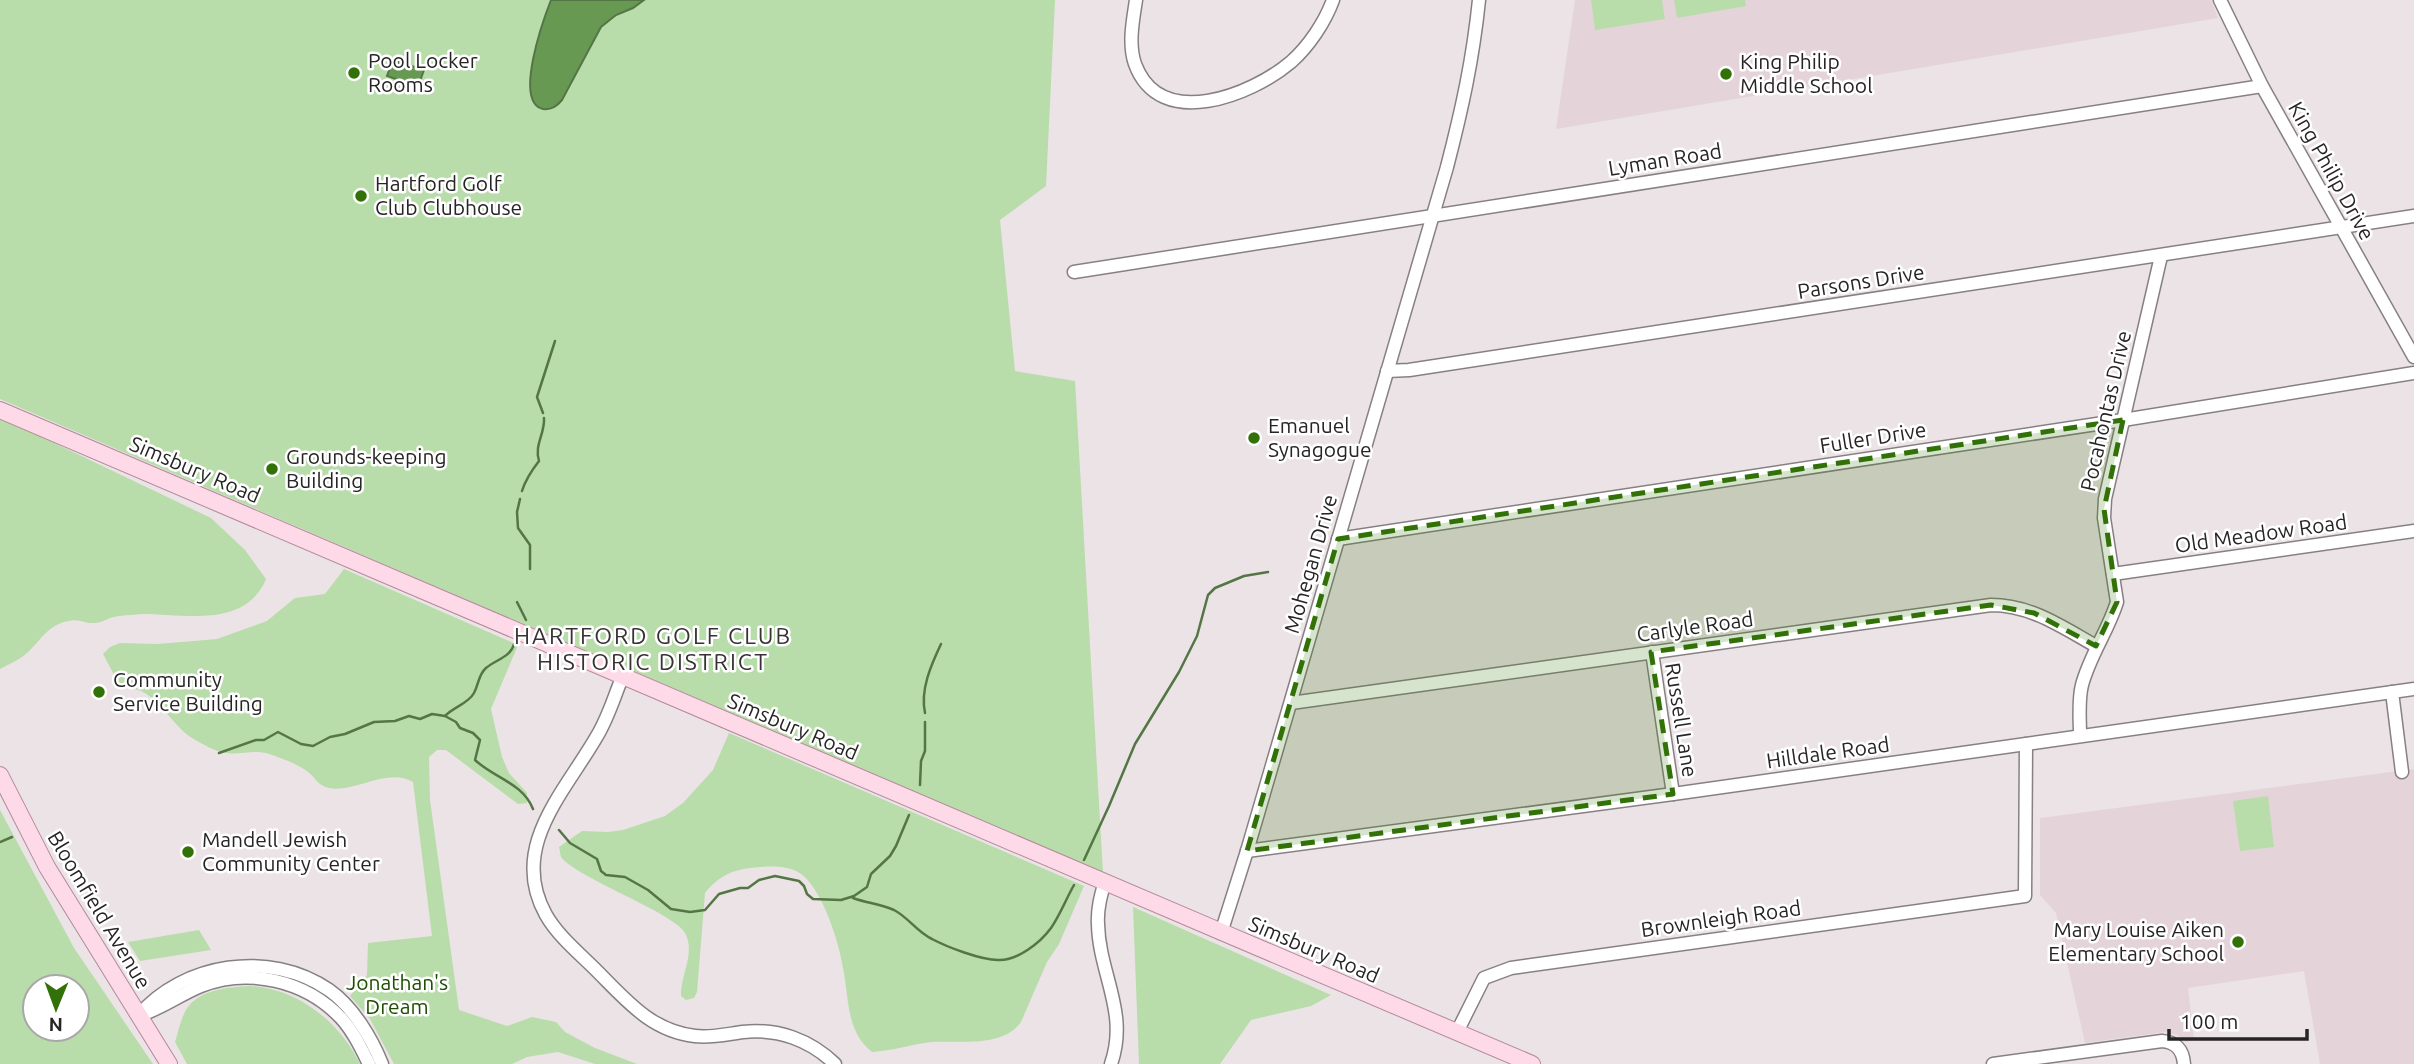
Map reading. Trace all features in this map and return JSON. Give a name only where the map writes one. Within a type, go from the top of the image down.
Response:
[{"type":"main road","name":"Simsbury Road","points":[[0,410],[622,678],[1532,1064]]},
{"type":"main road","name":"Bloomfield Avenue","points":[[0,775],[47,867],[169,1064]]},
{"type":"street","points":[[1136,0],[1131,44],[1135,65],[1147,83],[1162,95],[1185,102],[1206,103],[1257,85],[1291,61],[1311,38],[1328,13],[1333,0]]},
{"type":"street","name":"Mohegan Drive","points":[[1222,933],[1433,215],[1463,106],[1474,53],[1479,0]]},
{"type":"street","name":"King Philip Drive","points":[[2220,0],[2262,86],[2414,357]]},
{"type":"street","name":"Lyman Road","points":[[1074,272],[2262,86]]},
{"type":"street","name":"Parsons Drive","points":[[1387,371],[1409,370],[2414,216]]},
{"type":"street","name":"Pocahontas Drive","points":[[2080,735],[2081,687],[2096,646],[2117,602],[2104,509],[2161,256]]},
{"type":"street","name":"Fuller Drive","points":[[1338,539],[2414,373]]},
{"type":"street","name":"Old Meadow Road","points":[[2113,574],[2414,531]]},
{"type":"street","name":"Carlyle Road","points":[[1291,703],[1991,605],[2017,607],[2034,613],[2096,646]]},
{"type":"street","name":"Russell Lane","points":[[1651,652],[1673,794]]},
{"type":"street","points":[[622,678],[598,734],[550,811],[540,833],[533,872],[544,911],[555,929],[640,1014],[664,1028],[703,1037],[757,1030],[786,1035],[810,1044],[835,1064]]},
{"type":"street","name":"Hilldale Road","points":[[1247,851],[1673,794],[2414,689]]},
{"type":"street","points":[[2392,692],[2402,772]]},
{"type":"street","name":"Brownleigh Road","points":[[1457,1032],[1484,978],[1511,968],[2025,896],[2026,744]]},
{"type":"street","points":[[1105,881],[1099,901],[1098,925],[1118,1026],[1111,1064]]},
{"type":"street","points":[[138,1016],[156,996],[198,975],[230,967],[276,969],[328,989],[365,1030],[382,1064]]},
{"type":"street","points":[[138,1016],[154,1011],[200,986],[229,978],[261,978],[297,987],[320,999],[349,1028],[369,1064]]},
{"type":"street","points":[[1993,1064],[2155,1041],[2174,1044],[2182,1052],[2184,1064]]},
{"type":"highlighted area","points":[[2123,420],[2104,509],[2117,602],[2096,646],[2034,613],[1991,605],[1651,652],[1673,794],[1247,851],[1338,539]]},
{"type":"shaded area","points":[[551,0],[644,0],[616,15],[601,27],[562,100],[554,107],[543,109],[534,103],[531,77],[537,41]]},
{"type":"shaded area","name":"King Philip Middle School","points":[[1575,0],[2211,0],[2218,18],[1556,129]]},
{"type":"shaded area","points":[[393,60],[424,70],[418,87],[387,76]]},
{"type":"shaded area","name":"Mary Louise Aiken Elementary School","points":[[2414,769],[2414,1064],[2320,1064],[2304,971],[2188,988],[2194,1040],[2186,1042],[2177,1035],[2166,1032],[2085,1043],[2056,913],[2040,895],[2040,818]]},
{"type":"green space","points":[[0,0],[1055,0],[1046,186],[1000,220],[1015,371],[1075,381],[1103,873],[0,399]]},
{"type":"green space","points":[[1591,0],[1662,0],[1665,19],[1595,30]]},
{"type":"green space","points":[[1674,0],[1745,0],[1746,6],[1677,18]]},
{"type":"green space","points":[[0,417],[211,518],[245,550],[266,579],[256,595],[244,606],[212,615],[142,614],[114,617],[97,623],[74,620],[64,622],[48,631],[22,657],[0,669]]},
{"type":"green space","name":"Jonathan's Dream","points":[[344,569],[518,645],[491,709],[502,757],[509,773],[527,793],[527,803],[518,804],[446,750],[437,750],[429,757],[430,800],[459,1010],[507,1026],[532,1017],[556,1022],[565,1032],[595,1048],[637,1064],[595,1064],[558,1052],[527,1057],[512,1064],[394,1064],[370,1019],[350,996],[367,975],[368,943],[432,936],[413,782],[393,777],[339,789],[329,788],[299,766],[284,759],[258,752],[226,753],[213,749],[185,733],[148,695],[120,686],[103,654],[120,643],[158,644],[217,639],[267,621],[295,598],[325,594]]},
{"type":"green space","points":[[729,733],[1084,886],[1021,1022],[1013,1030],[1003,1036],[980,1041],[932,1042],[872,1052],[857,1035],[853,1024],[838,944],[822,902],[807,879],[794,870],[780,867],[737,871],[717,881],[705,893],[697,992],[694,998],[686,1000],[681,996],[689,948],[683,930],[654,910],[578,871],[561,857],[559,847],[582,831],[623,830],[665,816],[683,803],[713,770]]},
{"type":"green space","points":[[2268,796],[2274,847],[2240,851],[2233,801]]},
{"type":"green space","points":[[0,810],[74,948],[153,1064],[0,1064]]},
{"type":"green space","points":[[1133,907],[1331,995],[1311,1006],[1251,1020],[1220,1064],[1139,1064]]},
{"type":"green space","points":[[199,930],[211,950],[140,961],[128,942]]},
{"type":"green space","points":[[250,986],[284,993],[315,1010],[341,1034],[360,1064],[187,1064],[175,1042],[189,1006],[212,991]]},
{"type":"waterway","points":[[543,413],[537,397],[555,341]]},
{"type":"waterway","points":[[522,491],[539,461],[538,450],[544,418]]},
{"type":"waterway","points":[[520,499],[518,528],[530,545],[530,569]]},
{"type":"waterway","points":[[1084,860],[1135,744],[1179,672],[1197,636],[1208,595],[1215,588],[1244,576],[1268,572]]},
{"type":"waterway","points":[[517,602],[526,620]]},
{"type":"waterway","points":[[445,716],[471,697],[483,671],[506,655],[514,644]]},
{"type":"waterway","points":[[925,713],[925,687],[941,644]]},
{"type":"waterway","points":[[219,753],[256,740],[264,740],[278,732],[301,744],[313,746],[330,737],[374,722],[395,721],[409,716],[420,719],[432,714],[445,716],[480,740],[475,760],[515,787],[533,809]]},
{"type":"waterway","points":[[920,785],[921,761],[925,751],[925,722]]},
{"type":"waterway","points":[[559,830],[570,843],[597,859],[601,871],[606,875],[625,877],[648,890],[671,909],[690,912],[705,910],[719,894],[748,888],[759,880],[775,876],[799,881],[813,899],[841,900],[854,896],[867,887],[871,874],[890,856],[909,815]]},
{"type":"waterway","points":[[0,842],[12,837]]},
{"type":"waterway","points":[[853,898],[894,910],[927,936],[946,946],[974,955],[1005,960],[1028,950],[1046,934],[1074,885]]},
{"type":"place","name":"Pool Locker Rooms","points":[[354,73]]},
{"type":"place","name":"King Philip Middle School","points":[[1726,74]]},
{"type":"place","name":"Hartford Golf Club Clubhouse","points":[[361,196]]},
{"type":"place","name":"Emanuel Synagogue","points":[[1254,438]]},
{"type":"place","name":"Grounds-keeping Building","points":[[272,469]]},
{"type":"place","name":"Community Service Building","points":[[99,692]]},
{"type":"place","name":"Mandell Jewish Community Center","points":[[188,852]]},
{"type":"place","name":"Mary Louise Aiken Elementary School","points":[[2238,942]]},
{"type":"district","name":"HARTFORD GOLF CLUB HISTORIC DISTRICT","points":[[653,649]]}]
